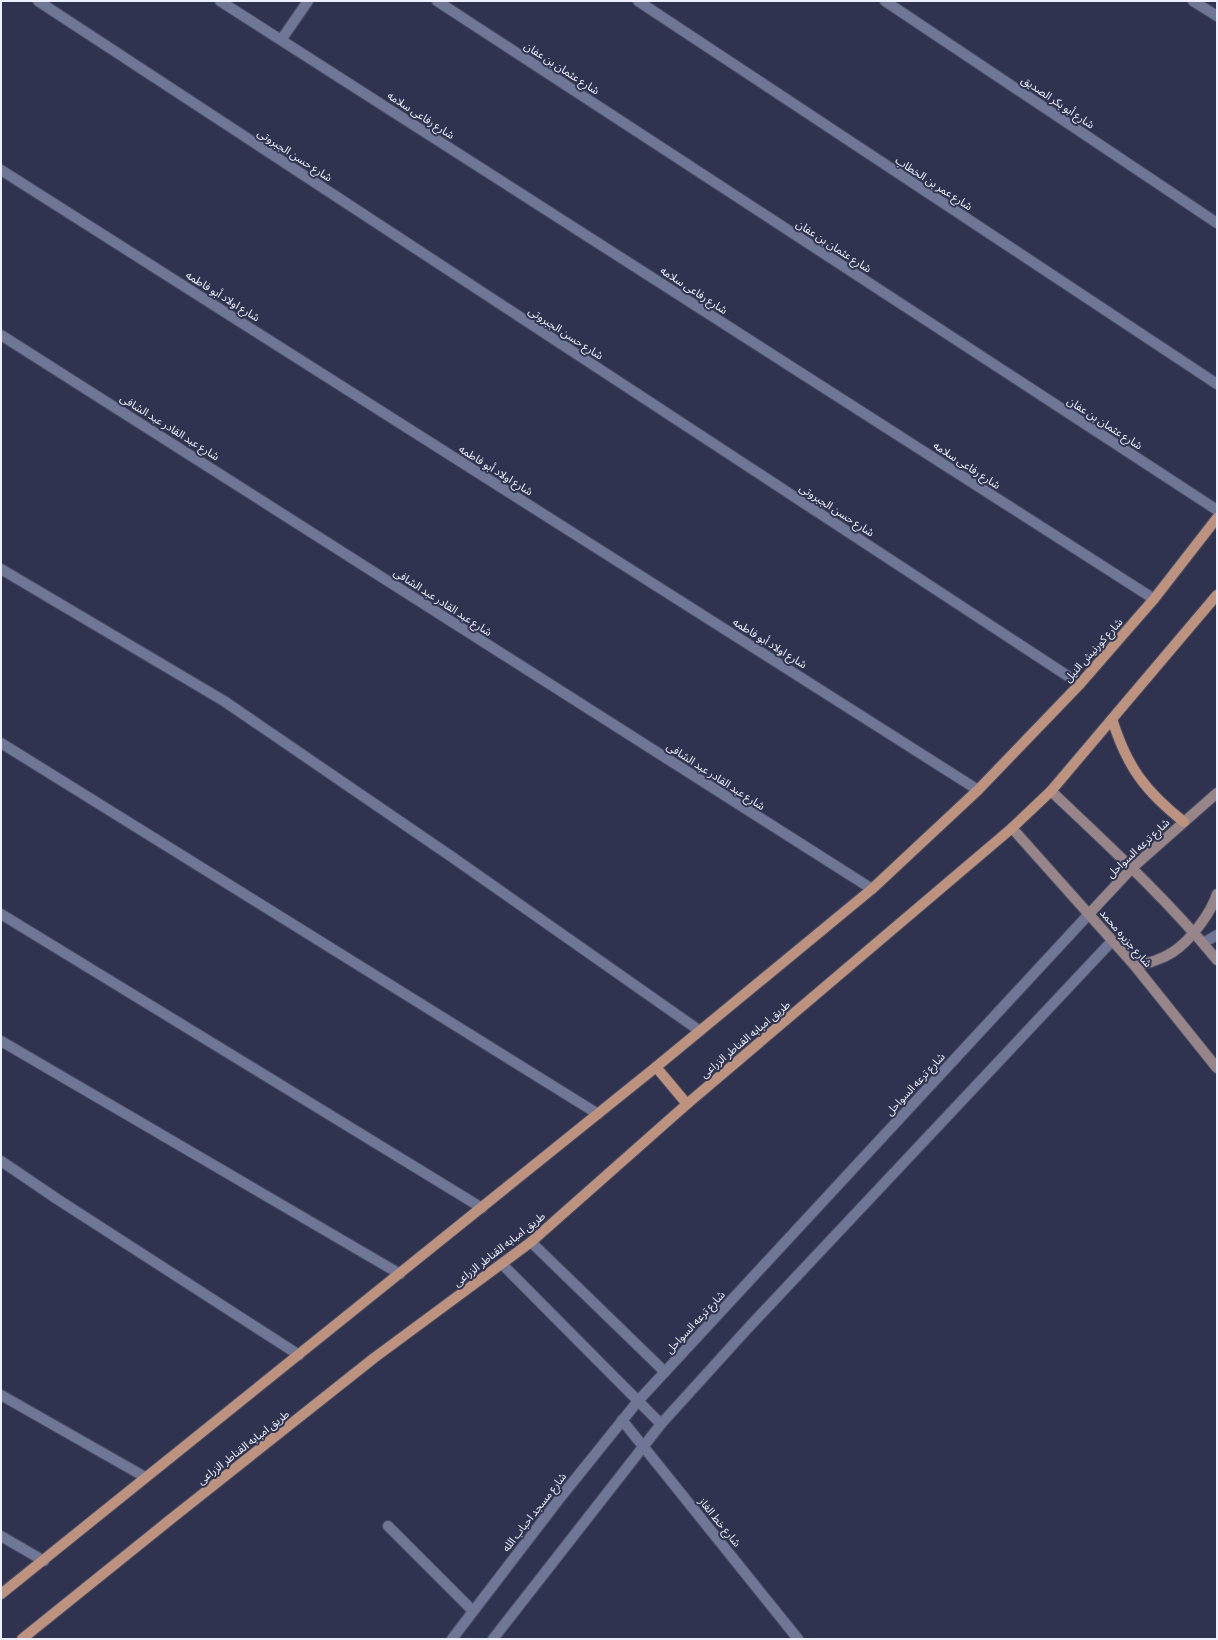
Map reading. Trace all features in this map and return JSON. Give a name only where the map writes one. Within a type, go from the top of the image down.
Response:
[{"type":"main road","name":"شارع كورنيش النيل","points":[[978,790],[1080,684],[1154,599],[1217,518]]},
{"type":"main road","points":[[1012,828],[1051,791],[1217,595]]},
{"type":"main road","points":[[1112,719],[1120,743],[1131,767],[1155,797],[1184,822]]},
{"type":"main road","points":[[1,1594],[482,1208],[872,890],[978,790]]},
{"type":"main road","points":[[1051,791],[1132,868],[1203,943],[1217,960]]},
{"type":"main road","name":"شارع ترعه السواحل","points":[[1088,914],[1132,868],[1217,793]]},
{"type":"main road","name":"شارع جزيره محمد","points":[[1012,828],[1135,966],[1217,1068]]},
{"type":"main road","name":"طريق امبابه القناطر الزراعى","points":[[22,1639],[374,1358],[531,1242],[687,1104],[1012,828]]},
{"type":"main road","points":[[1135,966],[1148,963],[1173,952],[1206,916],[1217,894]]},
{"type":"main road","points":[[656,1067],[687,1104]]},
{"type":"street","name":"شارع حسن الجبروتى","points":[[38,1],[1080,684]]},
{"type":"street","name":"شارع رفاعى سلامه","points":[[220,1],[1154,599]]},
{"type":"street","points":[[281,40],[308,1]]},
{"type":"street","name":"شارع عثمان بن عفان","points":[[437,1],[1217,510]]},
{"type":"street","name":"شارع عمر بن الخطاب","points":[[638,1],[1217,384]]},
{"type":"street","name":"شارع أبو بكر الصديق","points":[[885,1],[1217,223]]},
{"type":"street","points":[[1194,1],[1217,16]]},
{"type":"street","name":"شارع اولاد أبو فاطمه","points":[[1,170],[978,790]]},
{"type":"street","name":"شارع عبد القادر عبد الشافى","points":[[1,335],[872,890]]},
{"type":"street","points":[[1,569],[224,701],[452,857],[700,1031]]},
{"type":"street","points":[[1,743],[598,1114]]},
{"type":"street","points":[[1,914],[482,1208]]},
{"type":"street","name":"شارع ترعه السواحل","points":[[638,1401],[1088,914]]},
{"type":"street","points":[[1203,943],[1217,935]]},
{"type":"street","points":[[493,1639],[643,1445],[661,1424],[749,1327],[1112,941]]},
{"type":"street","points":[[1,1041],[400,1274]]},
{"type":"street","points":[[1,1161],[299,1355]]},
{"type":"street","points":[[531,1242],[665,1372]]},
{"type":"street","points":[[502,1264],[661,1424]]},
{"type":"street","points":[[1,1395],[145,1477]]},
{"type":"street","name":"شارع مسجد احباب الله","points":[[452,1639],[560,1498],[638,1401]]},
{"type":"street","name":"شارع خط الغاز","points":[[622,1420],[798,1639]]},
{"type":"street","points":[[388,1526],[473,1611]]},
{"type":"street","points":[[1,1536],[44,1561]]}]
